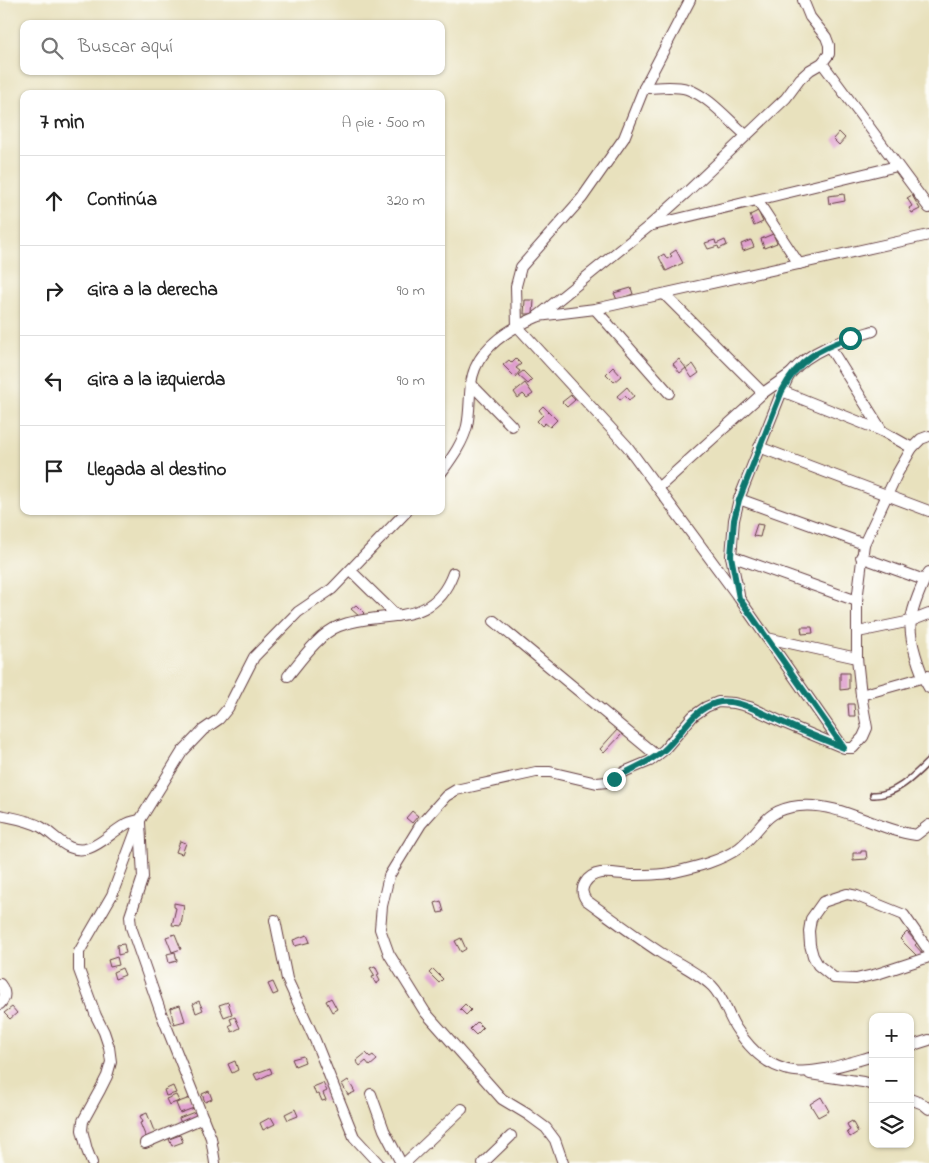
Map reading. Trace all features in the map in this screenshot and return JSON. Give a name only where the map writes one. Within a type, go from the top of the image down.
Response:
[{"type":"street","points":[[690,0],[644,88],[624,138],[582,198],[521,268],[516,286],[517,326],[627,446],[768,638],[844,748]]},
{"type":"street","points":[[445,467],[466,428],[474,367],[485,352],[498,339],[517,326],[537,317],[648,227],[786,98],[800,79],[822,63],[829,54],[829,45],[826,37],[810,17],[802,0]]},
{"type":"street","points":[[822,63],[929,208]]},
{"type":"street","points":[[644,88],[668,87],[686,89],[701,95],[746,135]]},
{"type":"street","points":[[648,227],[897,166]]},
{"type":"street","points":[[757,200],[800,264]]},
{"type":"street","points":[[537,317],[595,309],[929,235]]},
{"type":"street","points":[[664,294],[763,393]]},
{"type":"street","points":[[595,309],[669,393]]},
{"type":"street","points":[[658,488],[763,393],[790,374],[808,358],[829,346],[873,331]]},
{"type":"street","points":[[829,346],[882,431]]},
{"type":"street","points":[[739,598],[731,556],[734,520],[739,500],[759,447],[790,374]]},
{"type":"street","points":[[471,384],[512,426]]},
{"type":"street","points":[[782,391],[882,431],[912,448]]},
{"type":"street","points":[[563,1163],[555,1140],[546,1128],[527,1114],[502,1100],[425,1012],[389,954],[380,929],[382,906],[389,876],[421,824],[446,796],[456,790],[536,772],[550,772],[597,783],[607,782],[657,756],[693,716],[706,707],[718,702],[750,707],[844,748],[853,748],[858,744],[867,728],[857,658],[857,601],[861,557],[864,544],[897,474],[912,448],[921,439],[929,436]]},
{"type":"street","points":[[759,447],[929,511]]},
{"type":"street","points":[[739,500],[864,544]]},
{"type":"street","points":[[92,1163],[82,1130],[83,1121],[107,1076],[111,1062],[104,1032],[79,970],[79,952],[112,895],[140,820],[182,752],[203,730],[219,719],[228,708],[254,657],[298,612],[332,589],[351,571],[403,515]]},
{"type":"street","points":[[731,556],[857,601]]},
{"type":"street","points":[[861,557],[927,576],[910,621],[913,640],[929,688]]},
{"type":"street","points":[[351,571],[397,616]]},
{"type":"street","points":[[288,676],[308,651],[326,634],[338,626],[413,614],[438,599],[449,583],[453,573]]},
{"type":"street","points":[[858,632],[910,621],[929,614]]},
{"type":"street","points":[[494,621],[657,756]]},
{"type":"street","points":[[768,638],[857,658]]},
{"type":"street","points":[[861,694],[926,677]]},
{"type":"street","points":[[869,1084],[822,1077],[774,1065],[745,1042],[734,1025],[720,995],[710,984],[660,952],[586,900],[582,894],[583,886],[586,880],[593,874],[602,872],[657,875],[722,858],[739,848],[771,814],[799,806],[821,807],[844,812],[902,833],[916,835],[929,825]]},
{"type":"street","points":[[0,815],[20,819],[41,827],[63,845],[80,850],[94,846],[125,824],[140,820]]},
{"type":"street","points":[[140,820],[143,878],[130,916],[131,927],[161,1013],[203,1118],[210,1138],[215,1163]]},
{"type":"street","points":[[929,951],[904,915],[857,896],[847,894],[836,896],[823,902],[811,919],[809,931],[813,956],[818,965],[834,978],[856,979],[929,957]]},
{"type":"street","points":[[276,920],[288,979],[354,1137],[378,1163]]},
{"type":"street","points":[[0,984],[5,995],[0,1004]]},
{"type":"street","points":[[914,1045],[929,1040]]},
{"type":"street","points":[[802,1073],[820,1071],[869,1057]]},
{"type":"street","points":[[371,1094],[384,1130],[403,1163],[462,1109]]},
{"type":"street","points":[[914,1101],[924,1104],[929,1109]]},
{"type":"street","points":[[145,1143],[203,1118]]},
{"type":"street","points":[[483,1163],[511,1136]]},
{"type":"lane","points":[[872,795],[890,792],[913,777],[929,761]]},
{"type":"building","points":[[839,132],[845,138],[839,145],[833,139]]},
{"type":"building","points":[[844,194],[845,201],[829,204],[828,196]]},
{"type":"building","points":[[912,195],[920,209],[912,213],[909,208],[912,206],[907,198]]},
{"type":"building","points":[[758,211],[763,222],[754,226],[750,215]]},
{"type":"building","points":[[773,234],[777,243],[764,248],[761,239]]},
{"type":"building","points":[[715,240],[716,244],[725,240],[727,245],[719,249],[718,246],[708,249],[705,243]]},
{"type":"building","points":[[751,240],[754,247],[743,251],[741,244]]},
{"type":"building","points":[[676,250],[683,263],[666,271],[659,257],[664,254],[667,259]]},
{"type":"building","points":[[631,288],[633,294],[617,300],[614,293]]},
{"type":"building","points":[[525,300],[534,300],[533,314],[524,314]]},
{"type":"building","points":[[516,359],[521,364],[516,368],[520,371],[515,377],[503,365],[509,360],[512,363]]},
{"type":"building","points":[[679,359],[686,368],[680,373],[673,364]]},
{"type":"building","points":[[693,364],[699,373],[692,378],[686,369]]},
{"type":"building","points":[[613,367],[621,376],[614,382],[606,374]]},
{"type":"building","points":[[523,371],[532,380],[528,384],[518,375]]},
{"type":"building","points":[[525,383],[533,394],[527,398],[523,394],[518,398],[514,392]]},
{"type":"building","points":[[627,387],[634,396],[629,400],[625,396],[620,400],[617,396]]},
{"type":"building","points":[[571,395],[575,400],[567,407],[562,402]]},
{"type":"building","points":[[543,406],[557,420],[550,427],[545,423],[542,426],[537,421],[543,415],[539,410]]},
{"type":"building","points":[[757,524],[763,525],[760,537],[753,536]]},
{"type":"building","points":[[356,605],[364,613],[360,617],[351,609]]},
{"type":"building","points":[[801,627],[812,627],[813,633],[802,634]]},
{"type":"building","points":[[840,673],[849,673],[849,689],[840,690]]},
{"type":"building","points":[[848,704],[854,704],[855,716],[849,716]]},
{"type":"building","points":[[617,730],[622,734],[604,753],[600,749]]},
{"type":"building","points":[[412,811],[418,816],[412,823],[406,818]]},
{"type":"building","points":[[180,841],[186,843],[182,854],[176,852]]},
{"type":"building","points":[[861,851],[866,851],[867,859],[853,860],[853,853],[861,853]]},
{"type":"building","points":[[441,901],[444,912],[438,913],[435,903]]},
{"type":"building","points":[[174,903],[184,905],[181,926],[172,925],[176,908]]},
{"type":"building","points":[[907,932],[917,943],[915,945],[924,955],[920,959],[900,939]]},
{"type":"building","points":[[175,934],[181,949],[172,952],[166,937]]},
{"type":"building","points":[[307,935],[310,942],[295,946],[293,940]]},
{"type":"building","points":[[461,938],[466,949],[461,952],[455,941]]},
{"type":"building","points":[[124,944],[126,953],[118,955],[117,945]]},
{"type":"building","points":[[175,952],[177,961],[169,963],[167,954]]},
{"type":"building","points":[[117,957],[119,965],[110,967],[108,960]]},
{"type":"building","points":[[375,966],[380,981],[376,984],[372,977],[375,976],[370,968]]},
{"type":"building","points":[[122,968],[125,975],[115,979],[113,972]]},
{"type":"building","points":[[433,969],[443,979],[439,983],[429,973]]},
{"type":"building","points":[[273,982],[278,993],[273,995],[268,984]]},
{"type":"building","points":[[331,998],[337,1009],[332,1012],[326,1001]]},
{"type":"building","points":[[199,1001],[203,1010],[196,1013],[193,1004]]},
{"type":"building","points":[[228,1002],[232,1014],[224,1017],[219,1005]]},
{"type":"building","points":[[465,1004],[471,1010],[466,1015],[460,1009]]},
{"type":"building","points":[[180,1005],[185,1021],[174,1024],[170,1008]]},
{"type":"building","points":[[12,1007],[17,1013],[10,1019],[4,1013]]},
{"type":"building","points":[[235,1017],[240,1028],[232,1032],[229,1026],[232,1024],[230,1019]]},
{"type":"building","points":[[477,1022],[483,1028],[476,1035],[470,1029]]},
{"type":"building","points":[[366,1053],[370,1057],[373,1055],[377,1060],[370,1066],[366,1061],[360,1066],[356,1061]]},
{"type":"building","points":[[303,1056],[305,1062],[295,1066],[292,1059]]},
{"type":"building","points":[[235,1061],[238,1070],[232,1073],[228,1064]]},
{"type":"building","points":[[270,1068],[272,1073],[257,1080],[254,1074]]},
{"type":"building","points":[[348,1080],[355,1092],[348,1095],[342,1084]]},
{"type":"building","points":[[323,1083],[327,1091],[323,1093],[326,1100],[322,1101],[319,1094],[316,1095],[313,1087]]},
{"type":"building","points":[[173,1086],[176,1093],[166,1096],[164,1090]]},
{"type":"building","points":[[209,1091],[212,1099],[205,1102],[202,1094]]},
{"type":"building","points":[[176,1095],[179,1101],[169,1105],[166,1099]]},
{"type":"building","points":[[821,1097],[829,1111],[818,1117],[810,1104]]},
{"type":"building","points":[[190,1098],[194,1108],[180,1113],[176,1103]]},
{"type":"building","points":[[295,1109],[298,1116],[288,1120],[285,1114]]},
{"type":"building","points":[[197,1111],[200,1118],[182,1126],[179,1118]]},
{"type":"building","points":[[147,1113],[156,1136],[147,1140],[140,1123],[143,1122],[140,1116]]},
{"type":"building","points":[[271,1117],[275,1124],[263,1130],[260,1123]]},
{"type":"building","points":[[852,1121],[858,1132],[850,1137],[847,1132],[850,1130],[847,1124]]},
{"type":"building","points":[[180,1135],[183,1142],[172,1146],[169,1139]]},
{"type":"route","points":[[614,779],[626,771],[650,761],[664,750],[693,716],[706,707],[718,702],[750,707],[844,748],[739,598],[731,556],[734,520],[739,500],[790,374],[808,358],[829,346],[850,338]]}]
